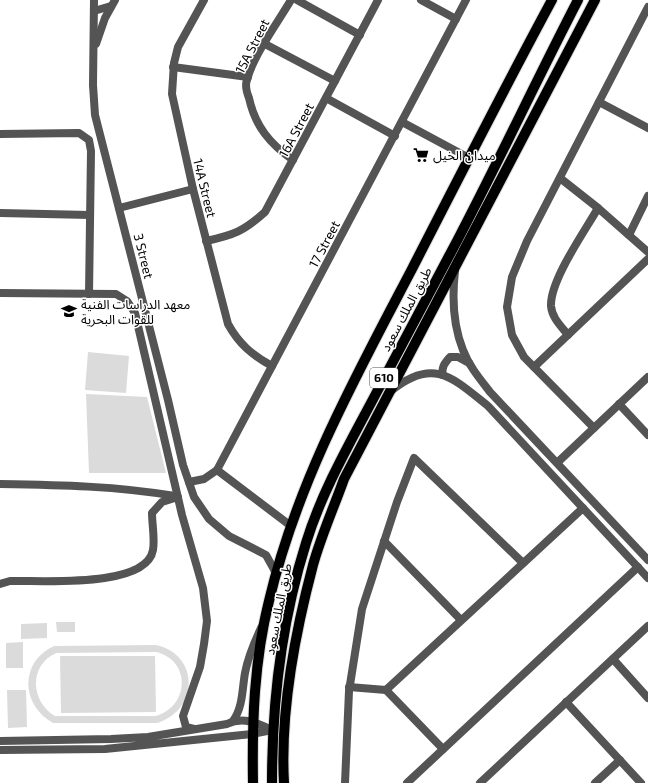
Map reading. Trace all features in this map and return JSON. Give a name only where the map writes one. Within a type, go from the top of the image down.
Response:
[{"type":"main road","name":"طريق الملك سعود","points":[[253,783],[252,721],[258,659],[265,619],[276,573],[299,499],[346,396],[552,0]]},
{"type":"main road","name":"طريق الملك سعود","points":[[272,783],[272,730],[284,634],[293,588],[306,541],[327,490],[352,439],[474,209],[578,0]]},
{"type":"main road","points":[[284,783],[282,749],[291,678],[301,618],[313,563],[344,479],[455,270],[595,0]]},
{"type":"street","name":"14A Street","points":[[204,0],[178,47],[173,67],[172,94],[193,189],[228,324],[235,337],[254,356],[272,366]]},
{"type":"street","name":"15A Street","points":[[291,0],[265,44],[246,82],[252,111],[260,129],[277,149],[293,160]]},
{"type":"street","points":[[297,0],[360,35]]},
{"type":"street","name":"16A Street","points":[[206,241],[230,236],[249,226],[265,212],[378,0]]},
{"type":"street","points":[[421,0],[456,19]]},
{"type":"street","name":"17 Street","points":[[217,470],[466,0]]},
{"type":"street","points":[[94,4],[113,3]]},
{"type":"street","points":[[93,52],[105,18],[113,3]]},
{"type":"street","name":"3 Street","points":[[94,4],[93,85],[95,115],[166,392],[183,465],[194,497],[209,519],[229,536],[266,555],[276,573]]},
{"type":"street","points":[[594,428],[524,357],[512,335],[507,307],[512,276],[527,241],[647,13]]},
{"type":"street","points":[[265,44],[335,81]]},
{"type":"street","points":[[173,67],[248,77]]},
{"type":"street","points":[[326,98],[395,136]]},
{"type":"street","points":[[599,102],[648,128]]},
{"type":"street","points":[[402,122],[469,158]]},
{"type":"street","points":[[0,134],[79,133],[87,138],[91,151],[88,294]]},
{"type":"street","points":[[560,178],[598,208],[648,252]]},
{"type":"street","points":[[119,208],[193,189]]},
{"type":"street","points":[[629,235],[648,196]]},
{"type":"street","points":[[568,335],[555,319],[551,306],[554,290],[561,273],[598,208]]},
{"type":"street","points":[[0,213],[90,215]]},
{"type":"street","points":[[534,367],[648,259]]},
{"type":"street","points":[[455,270],[452,295],[456,321],[463,350],[470,363],[490,392],[558,462],[648,560]]},
{"type":"street","points":[[0,293],[116,294],[127,301],[135,313],[178,497],[203,588],[207,621],[200,667],[183,716],[186,727],[194,729]]},
{"type":"street","points":[[444,375],[442,370],[444,364],[450,357],[458,357],[470,363]]},
{"type":"street","points":[[390,392],[405,379],[429,373],[444,375],[459,383],[488,406],[648,578]]},
{"type":"street","points":[[558,462],[648,377]]},
{"type":"street","points":[[619,404],[648,435]]},
{"type":"street","points":[[345,783],[349,687],[362,609],[397,502],[414,458],[522,564]]},
{"type":"street","points":[[189,482],[204,479],[217,470],[290,526]]},
{"type":"street","points":[[0,484],[63,484],[135,489],[178,497]]},
{"type":"street","points":[[0,584],[10,581],[109,578],[130,573],[147,562],[153,551],[152,513],[162,502],[178,497]]},
{"type":"street","points":[[386,690],[583,508]]},
{"type":"street","points":[[384,541],[461,620]]},
{"type":"street","points":[[407,783],[638,567]]},
{"type":"street","points":[[233,721],[239,712],[245,672],[252,648],[265,619]]},
{"type":"street","points":[[480,783],[648,626]]},
{"type":"street","points":[[613,658],[648,698]]},
{"type":"street","points":[[349,687],[386,690],[443,749]]},
{"type":"street","points":[[566,702],[641,783]]},
{"type":"street","points":[[0,741],[111,739],[148,736],[227,724],[233,721],[252,721],[272,730]]},
{"type":"street","points":[[0,750],[105,749],[252,734],[272,730]]},
{"type":"street","points":[[595,783],[620,760]]},
{"type":"shaded area","points":[[88,352],[129,356],[126,393],[85,390]]},
{"type":"shaded area","points":[[86,394],[147,397],[166,473],[89,473]]},
{"type":"shaded area","points":[[56,622],[75,622],[75,632],[57,632]]},
{"type":"shaded area","points":[[47,623],[47,638],[21,639],[21,624]]},
{"type":"shaded area","points":[[23,642],[23,668],[6,668],[6,643]]},
{"type":"shaded area","points":[[156,645],[170,650],[180,659],[187,670],[189,682],[187,695],[181,707],[171,716],[157,723],[53,723],[42,715],[35,706],[30,695],[28,684],[30,673],[35,662],[43,653],[54,646]],"holes":[[[156,652],[167,657],[176,664],[182,683],[180,693],[175,703],[167,711],[156,716],[55,716],[47,710],[37,693],[37,675],[41,666],[47,659],[56,653]]]},
{"type":"shaded area","points":[[60,656],[155,656],[156,712],[61,713]]},
{"type":"shaded area","points":[[7,690],[26,690],[27,727],[8,728]]},
{"type":"place","name":"ميدان الخيل","points":[[421,155]]},
{"type":"place","name":"معهد الدراسات الفنية للقوات البحرية","points":[[69,311]]}]
